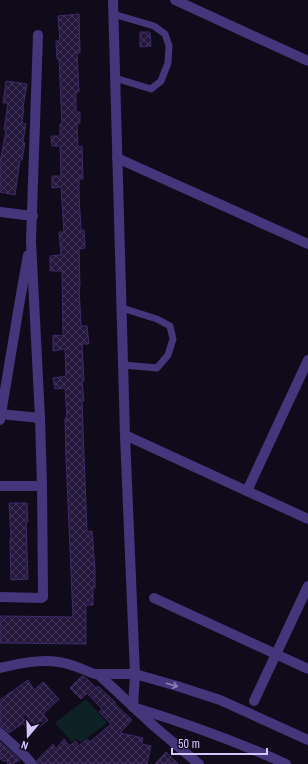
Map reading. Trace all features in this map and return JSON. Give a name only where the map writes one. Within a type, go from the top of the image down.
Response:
[{"type":"street","points":[[113,0],[125,435],[135,674],[133,707]]},
{"type":"street","points":[[175,0],[308,60]]},
{"type":"street","points":[[38,35],[31,242],[0,416],[40,418]]},
{"type":"street","points":[[117,158],[308,244]]},
{"type":"street","points":[[0,212],[33,216]]},
{"type":"street","points":[[0,597],[43,597],[40,418],[31,242]]},
{"type":"street","points":[[247,491],[308,360]]},
{"type":"street","points":[[125,435],[308,519]]},
{"type":"street","points":[[0,486],[42,486]]},
{"type":"street","points":[[254,701],[308,586]]},
{"type":"street","points":[[154,598],[308,669]]},
{"type":"street","points":[[0,668],[22,663],[44,661],[58,662],[74,666],[89,673],[135,674],[220,700],[308,740]]},
{"type":"street","points":[[98,674],[192,762]]},
{"type":"street","points":[[133,707],[217,735],[286,764]]},
{"type":"street","points":[[0,733],[32,764]]},
{"type":"lane","points":[[113,14],[154,26],[165,34],[169,46],[168,63],[161,81],[151,88],[115,78]]},
{"type":"lane","points":[[122,308],[158,319],[170,326],[173,339],[168,355],[157,368],[123,365]]},
{"type":"green space","points":[[86,699],[107,723],[80,743],[78,739],[72,742],[55,723]]},
{"type":"building","points":[[79,14],[80,53],[77,53],[79,92],[76,92],[76,112],[80,112],[80,123],[77,123],[78,147],[82,146],[83,179],[79,179],[79,195],[81,230],[84,230],[85,248],[79,249],[79,286],[81,326],[87,326],[89,344],[82,344],[84,381],[82,381],[84,401],[82,401],[87,532],[92,531],[95,569],[93,605],[86,605],[86,644],[0,643],[0,616],[73,617],[66,457],[65,418],[67,418],[65,388],[55,389],[53,378],[66,376],[65,349],[53,351],[53,335],[63,336],[62,271],[50,271],[50,256],[61,255],[59,232],[64,232],[61,187],[52,188],[52,176],[61,176],[60,146],[52,146],[51,136],[60,136],[60,124],[62,124],[59,59],[57,59],[56,41],[60,41],[58,16]]},
{"type":"building","points":[[140,32],[150,32],[151,46],[140,47]]},
{"type":"building","points":[[6,81],[27,84],[22,123],[26,124],[23,142],[25,143],[22,160],[20,160],[15,195],[0,192],[0,158],[6,130],[4,130],[8,103],[3,103]]},
{"type":"building","points":[[9,503],[27,503],[28,522],[26,522],[28,579],[11,580]]},
{"type":"building","points":[[82,676],[96,688],[98,686],[132,720],[120,733],[143,738],[142,744],[151,746],[147,764],[38,764],[37,760],[53,744],[56,749],[64,739],[69,746],[76,741],[79,746],[87,739],[90,742],[111,724],[99,712],[102,709],[87,693],[81,699],[70,688]]},
{"type":"building","points":[[28,680],[34,690],[43,682],[59,699],[43,714],[48,720],[32,733],[23,723],[9,733],[4,728],[0,727],[0,700]]},
{"type":"building","points":[[0,742],[20,760],[12,764],[8,764],[7,761],[3,761],[0,758]]},
{"type":"building","points":[[166,752],[178,764],[155,764]]}]
